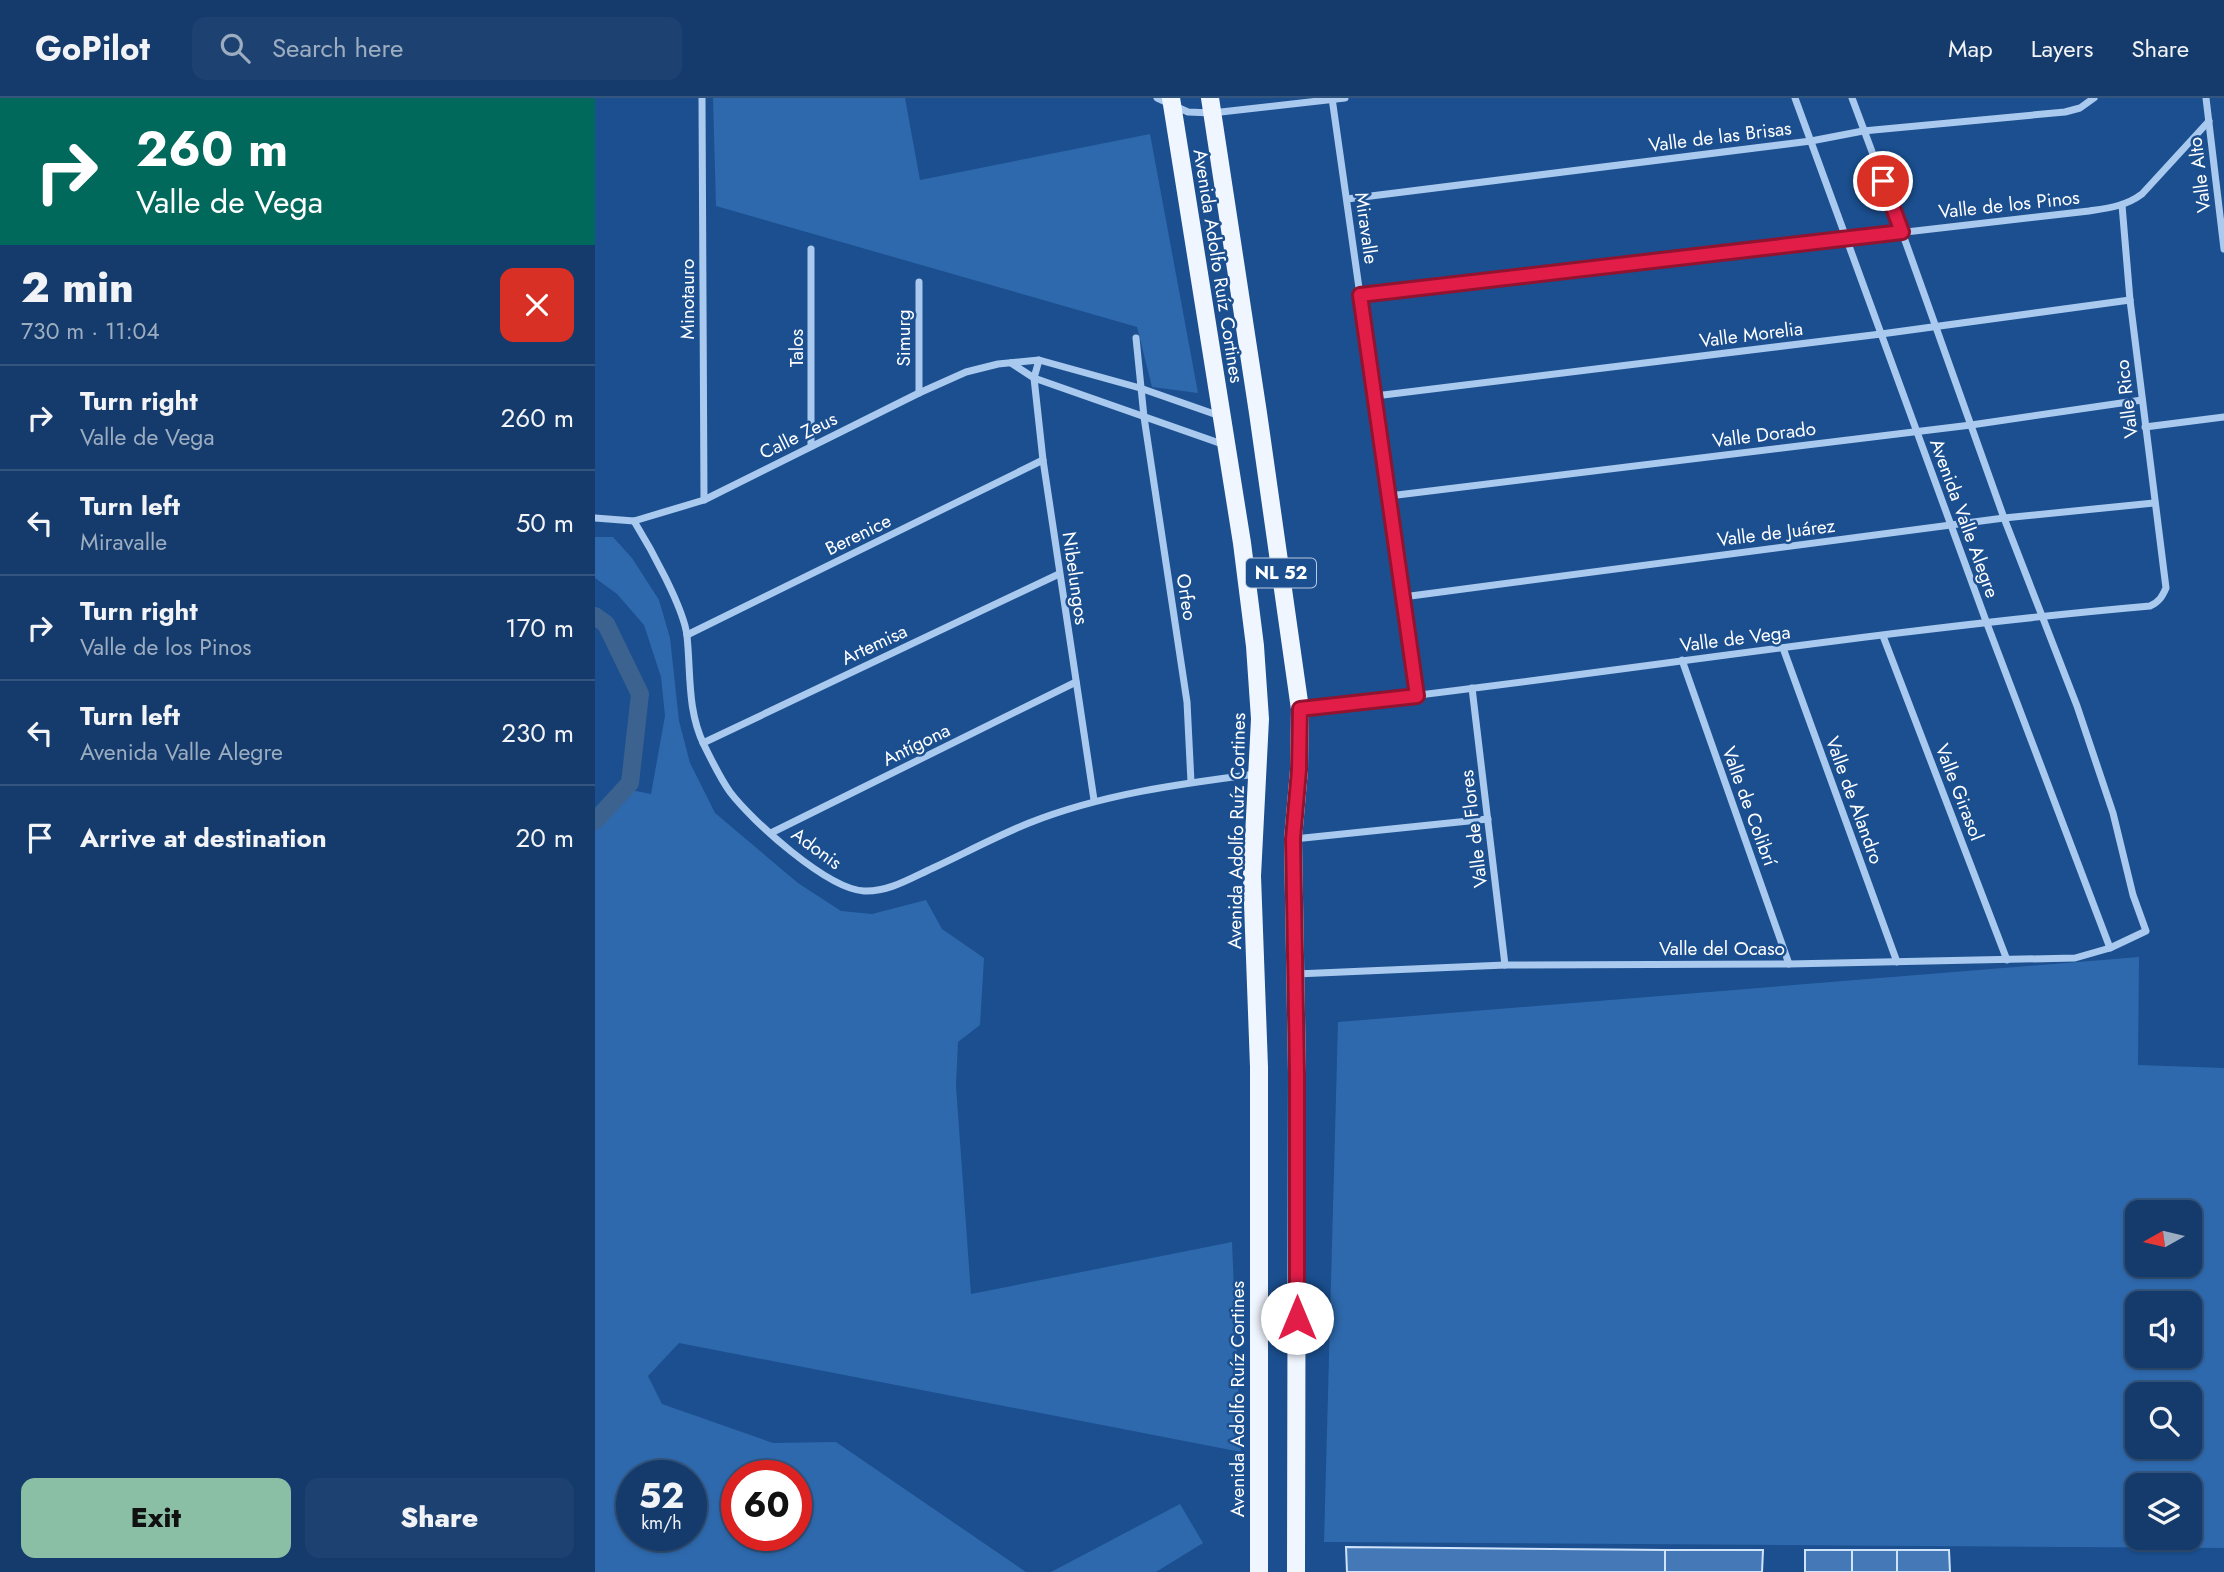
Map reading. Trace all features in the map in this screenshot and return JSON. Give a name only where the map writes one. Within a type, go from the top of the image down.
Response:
[{"type":"main road","name":"Avenida Adolfo Ruíz Cortines","points":[[1167,101],[1226,446],[1255,646],[1260,719],[1252,876],[1259,1067],[1259,1572]]},
{"type":"main road","name":"Avenida Adolfo Ruíz Cortines","points":[[1211,105],[1300,709],[1299,770],[1293,839],[1297,1072],[1296,1572]]},
{"type":"street","name":"Minotauro","points":[[702,98],[704,500]]},
{"type":"street","points":[[1167,101],[1188,112],[1211,105],[1345,98]]},
{"type":"street","name":"Avenida Valle Alegre","points":[[1795,98],[1986,621],[2110,948]]},
{"type":"street","name":"Avenida Valle Alegre","points":[[1852,98],[2004,518],[2077,706],[2113,813],[2133,895],[2145,931]]},
{"type":"street","name":"Valle de las Brisas","points":[[1347,199],[1811,141],[1863,131],[2065,112],[2080,108],[2094,98]]},
{"type":"street","name":"Valle Alto","points":[[2206,98],[2221,202],[2224,248]]},
{"type":"street","name":"Miravalle","points":[[1333,99],[1417,696]]},
{"type":"street","name":"Valle de los Pinos","points":[[1360,295],[2122,205],[2142,194],[2209,121]]},
{"type":"street","name":"Valle Rico","points":[[2122,205],[2130,299],[2166,588]]},
{"type":"street","name":"Talos","points":[[811,249],[811,446]]},
{"type":"street","name":"Simurg","points":[[919,282],[919,393]]},
{"type":"street","name":"Valle Morelia","points":[[1375,396],[1881,334],[2130,299]]},
{"type":"street","name":"Orfeo","points":[[1136,338],[1144,417],[1187,702],[1191,782]]},
{"type":"street","name":"Calle Zeus","points":[[595,518],[635,521],[704,500],[966,372],[1011,363],[1039,360],[1140,388],[1221,416]]},
{"type":"street","name":"Nibelungos","points":[[1039,360],[1034,378],[1042,460],[1094,800]]},
{"type":"street","points":[[1011,363],[1034,378],[1226,446]]},
{"type":"street","name":"Valle Dorado","points":[[1389,496],[1971,425],[2142,400]]},
{"type":"street","points":[[2145,427],[2224,417]]},
{"type":"street","name":"Berenice","points":[[687,635],[1042,460]]},
{"type":"street","name":"Valle de Juárez","points":[[1403,597],[2004,518],[2154,503]]},
{"type":"street","name":"Adonis","points":[[635,521],[681,614],[687,635],[690,694],[703,743],[728,789],[771,833],[834,881],[863,891],[879,890],[894,886],[1029,823],[1094,800],[1191,782],[1258,774]]},
{"type":"street","name":"Artemisa","points":[[703,743],[1059,573]]},
{"type":"street","name":"Valle de Vega","points":[[1300,709],[1986,621],[2150,606],[2162,597],[2166,588]]},
{"type":"street","name":"Valle Girasol","points":[[1883,636],[2007,960]]},
{"type":"street","name":"Valle de Alandro","points":[[1783,648],[1897,962]]},
{"type":"street","name":"Valle de Colibrí","points":[[1682,660],[1790,964]]},
{"type":"street","name":"Antígona","points":[[771,833],[1076,682]]},
{"type":"street","name":"Valle de Flores","points":[[1472,688],[1505,965]]},
{"type":"street","points":[[1293,839],[1488,819]]},
{"type":"street","name":"Valle del Ocaso","points":[[1294,974],[1505,965],[1790,964],[2075,958],[2110,948],[2145,931]]},
{"type":"shaded area","points":[[713,98],[905,98],[920,180],[1150,134],[1198,393],[1152,387],[1137,327],[716,206]]},
{"type":"shaded area","points":[[595,537],[613,537],[632,558],[659,600],[670,638],[679,721],[690,763],[715,813],[798,883],[841,911],[872,914],[926,900],[942,929],[984,958],[980,1025],[958,1042],[956,1086],[971,1294],[1232,1242],[1241,1452],[679,1343],[648,1376],[662,1404],[773,1443],[836,1442],[1026,1572],[595,1572],[595,817],[616,787],[651,794],[665,716],[661,677],[644,625],[617,594],[595,578]]},
{"type":"shaded area","points":[[2139,957],[2138,1065],[2224,1068],[2224,1548],[2202,1548],[2202,1473],[2125,1473],[2125,1547],[1324,1542],[1338,1022]]},
{"type":"shaded area","points":[[1180,1504],[1203,1543],[1156,1572],[1051,1572]]},
{"type":"building","points":[[1346,1547],[1665,1550],[1665,1572],[1347,1572]]},
{"type":"building","points":[[1665,1550],[1763,1550],[1762,1572],[1665,1572]]},
{"type":"building","points":[[1805,1550],[1852,1550],[1852,1572],[1805,1572]]},
{"type":"building","points":[[1852,1550],[1897,1550],[1897,1572],[1852,1572]]},
{"type":"building","points":[[1897,1550],[1949,1550],[1950,1572],[1897,1572]]},
{"type":"waterway","points":[[595,616],[606,624],[640,694],[630,783],[595,821]]},
{"type":"route","points":[[1297,1318],[1293,839],[1299,770],[1300,709],[1417,696],[1360,295],[1902,232],[1883,181]]}]
